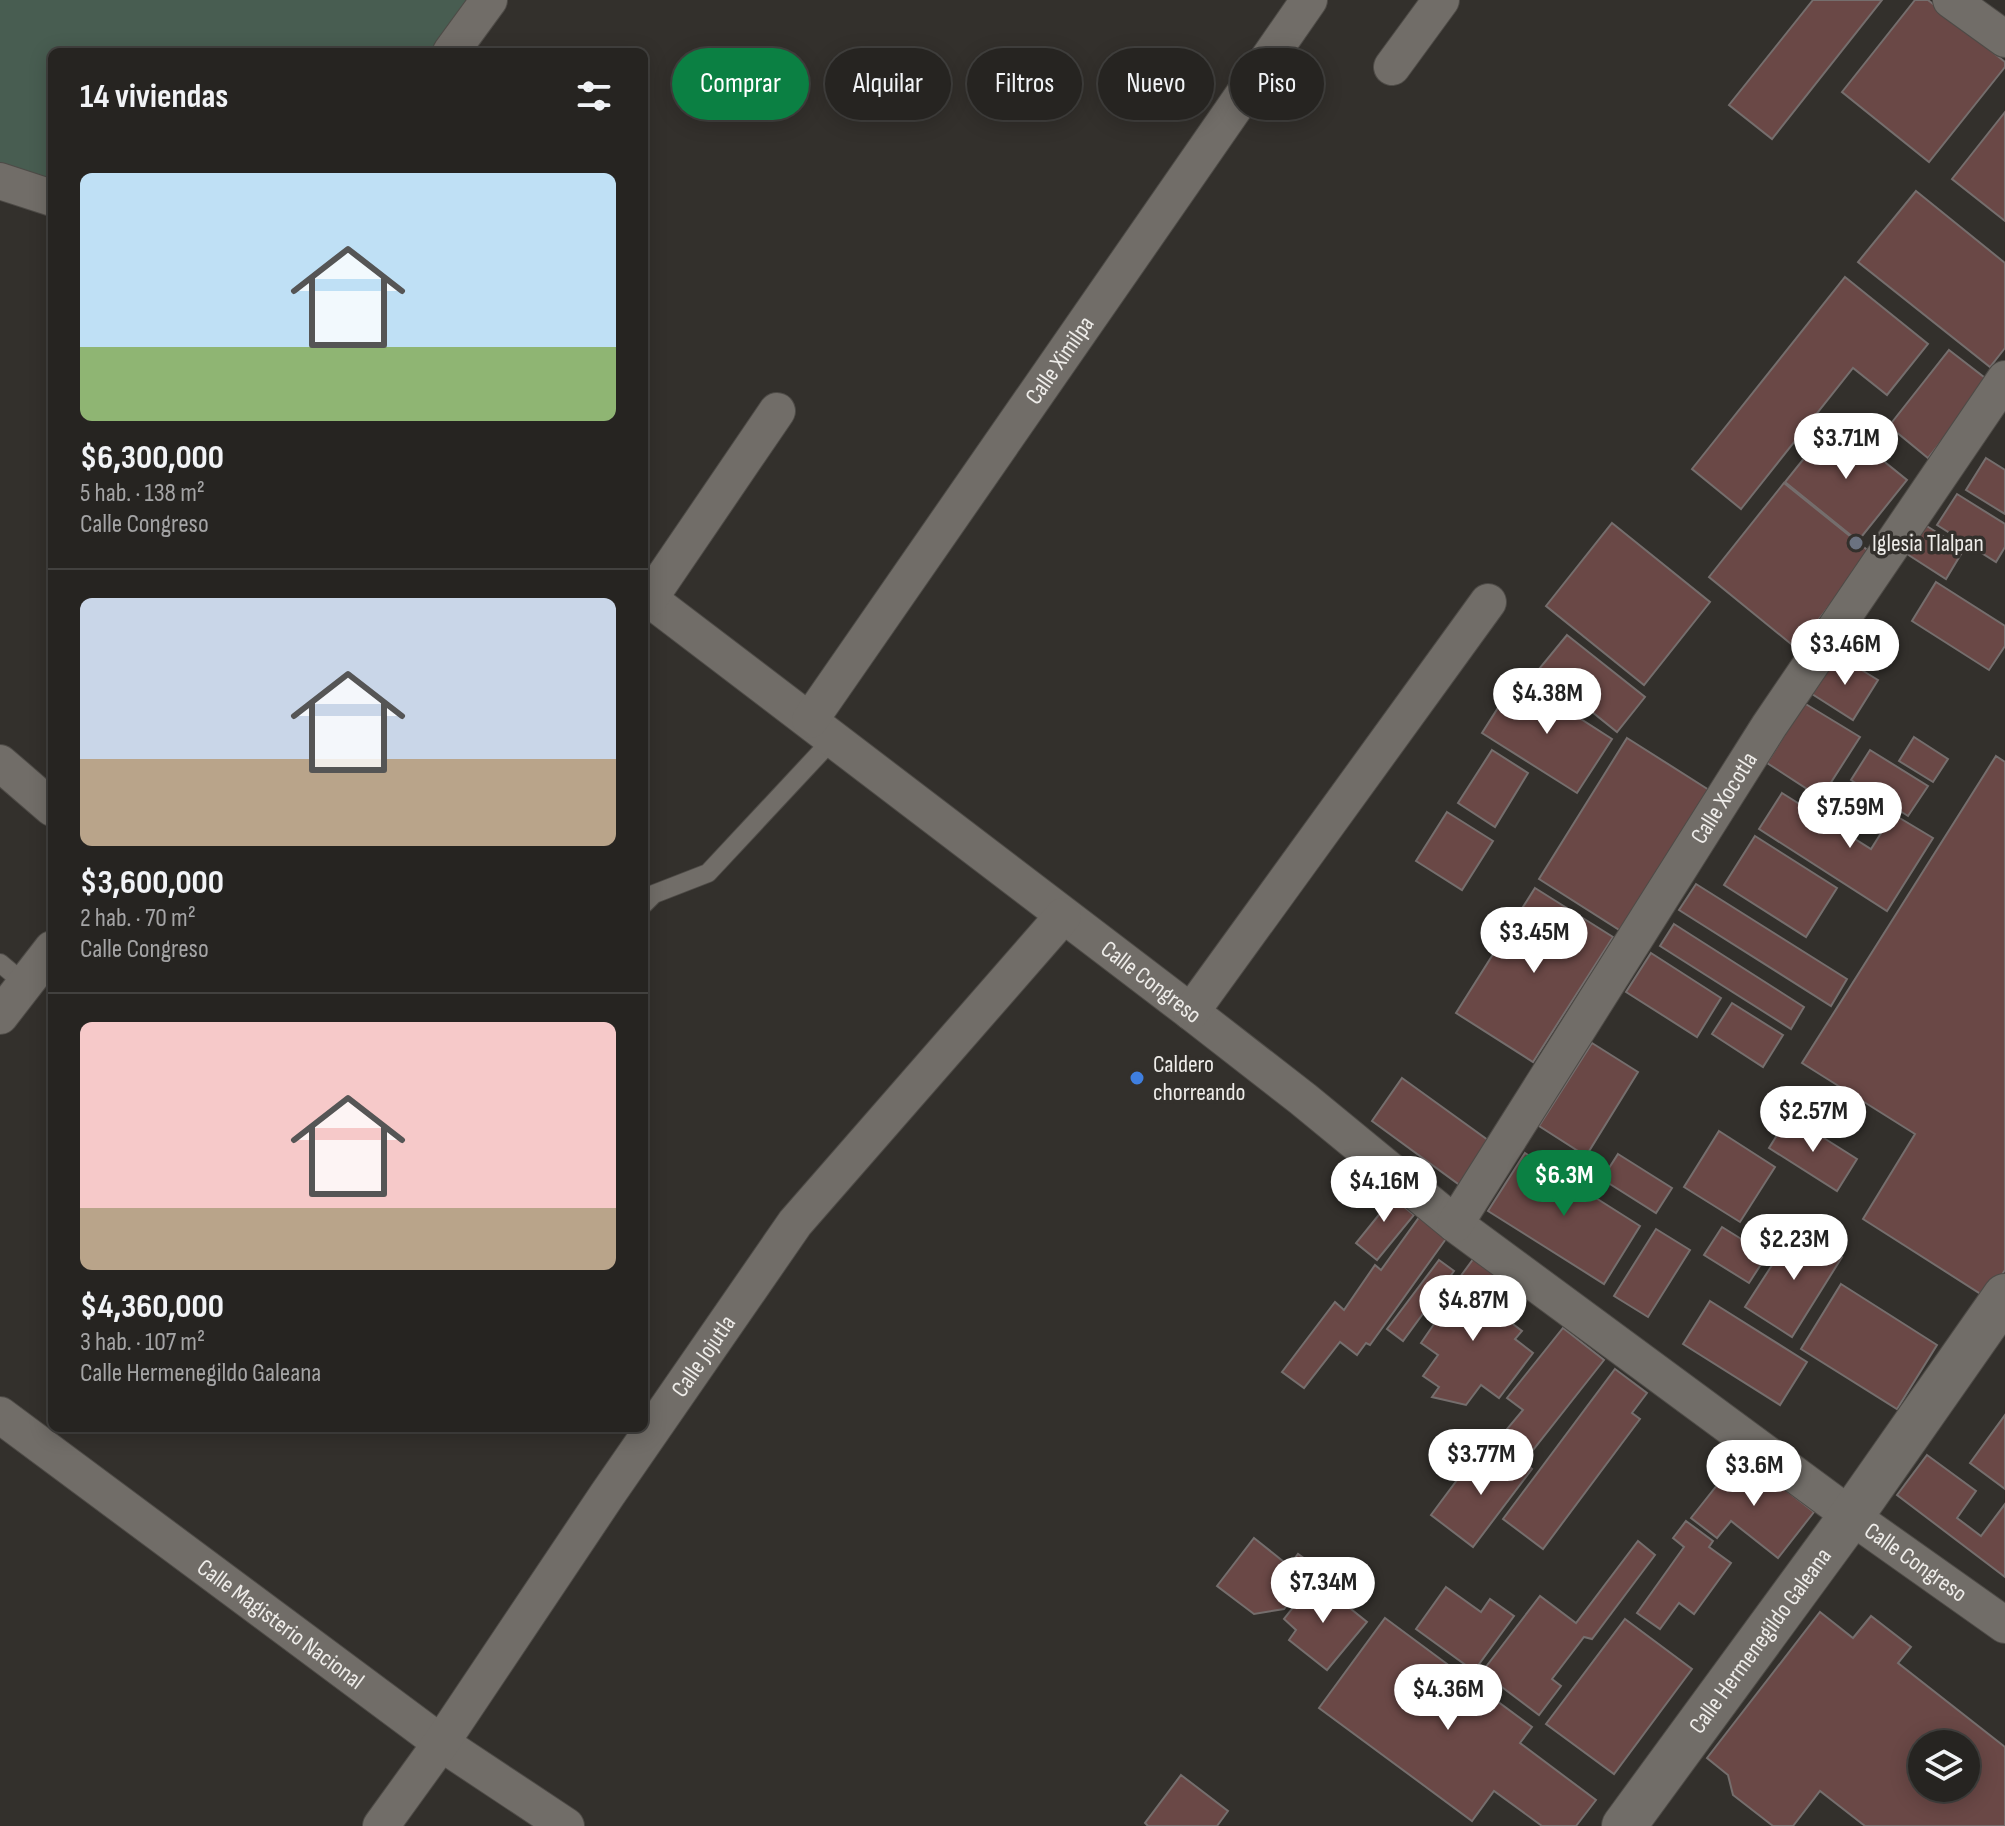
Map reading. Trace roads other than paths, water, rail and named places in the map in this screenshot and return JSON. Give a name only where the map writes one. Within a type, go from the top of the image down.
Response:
[{"type":"street","points":[[454,48],[489,0]]},
{"type":"street","name":"Calle Ximilpa","points":[[821,729],[1309,0]]},
{"type":"street","points":[[1392,67],[1441,0]]},
{"type":"street","points":[[1951,0],[2005,39]]},
{"type":"street","points":[[0,181],[48,197]]},
{"type":"street","name":"Calle Xocotla","points":[[1455,1224],[1769,726],[2005,379]]},
{"type":"street","points":[[648,596],[777,411]]},
{"type":"street","name":"Calle Congreso","points":[[648,598],[1191,1012],[1455,1224],[1851,1516],[2005,1625]]},
{"type":"street","points":[[1191,1012],[1488,602]]},
{"type":"street","points":[[0,763],[48,805]]},
{"type":"street","name":"Calle Jojutla","points":[[381,1826],[441,1743],[795,1223],[1063,916]]},
{"type":"street","points":[[0,1016],[12,974],[48,952]]},
{"type":"street","name":"Calle Hermenegildo Galeana","points":[[1624,1826],[1851,1516],[2005,1296]]},
{"type":"street","name":"Calle Magisterio Nacional","points":[[0,1415],[441,1743],[566,1826]]},
{"type":"lane","points":[[648,900],[654,894],[708,873],[821,729]]},
{"type":"place","name":"Iglesia Tlalpan","points":[[1856,543]]},
{"type":"place","name":"Caldero chorreando","points":[[1137,1078]]}]
